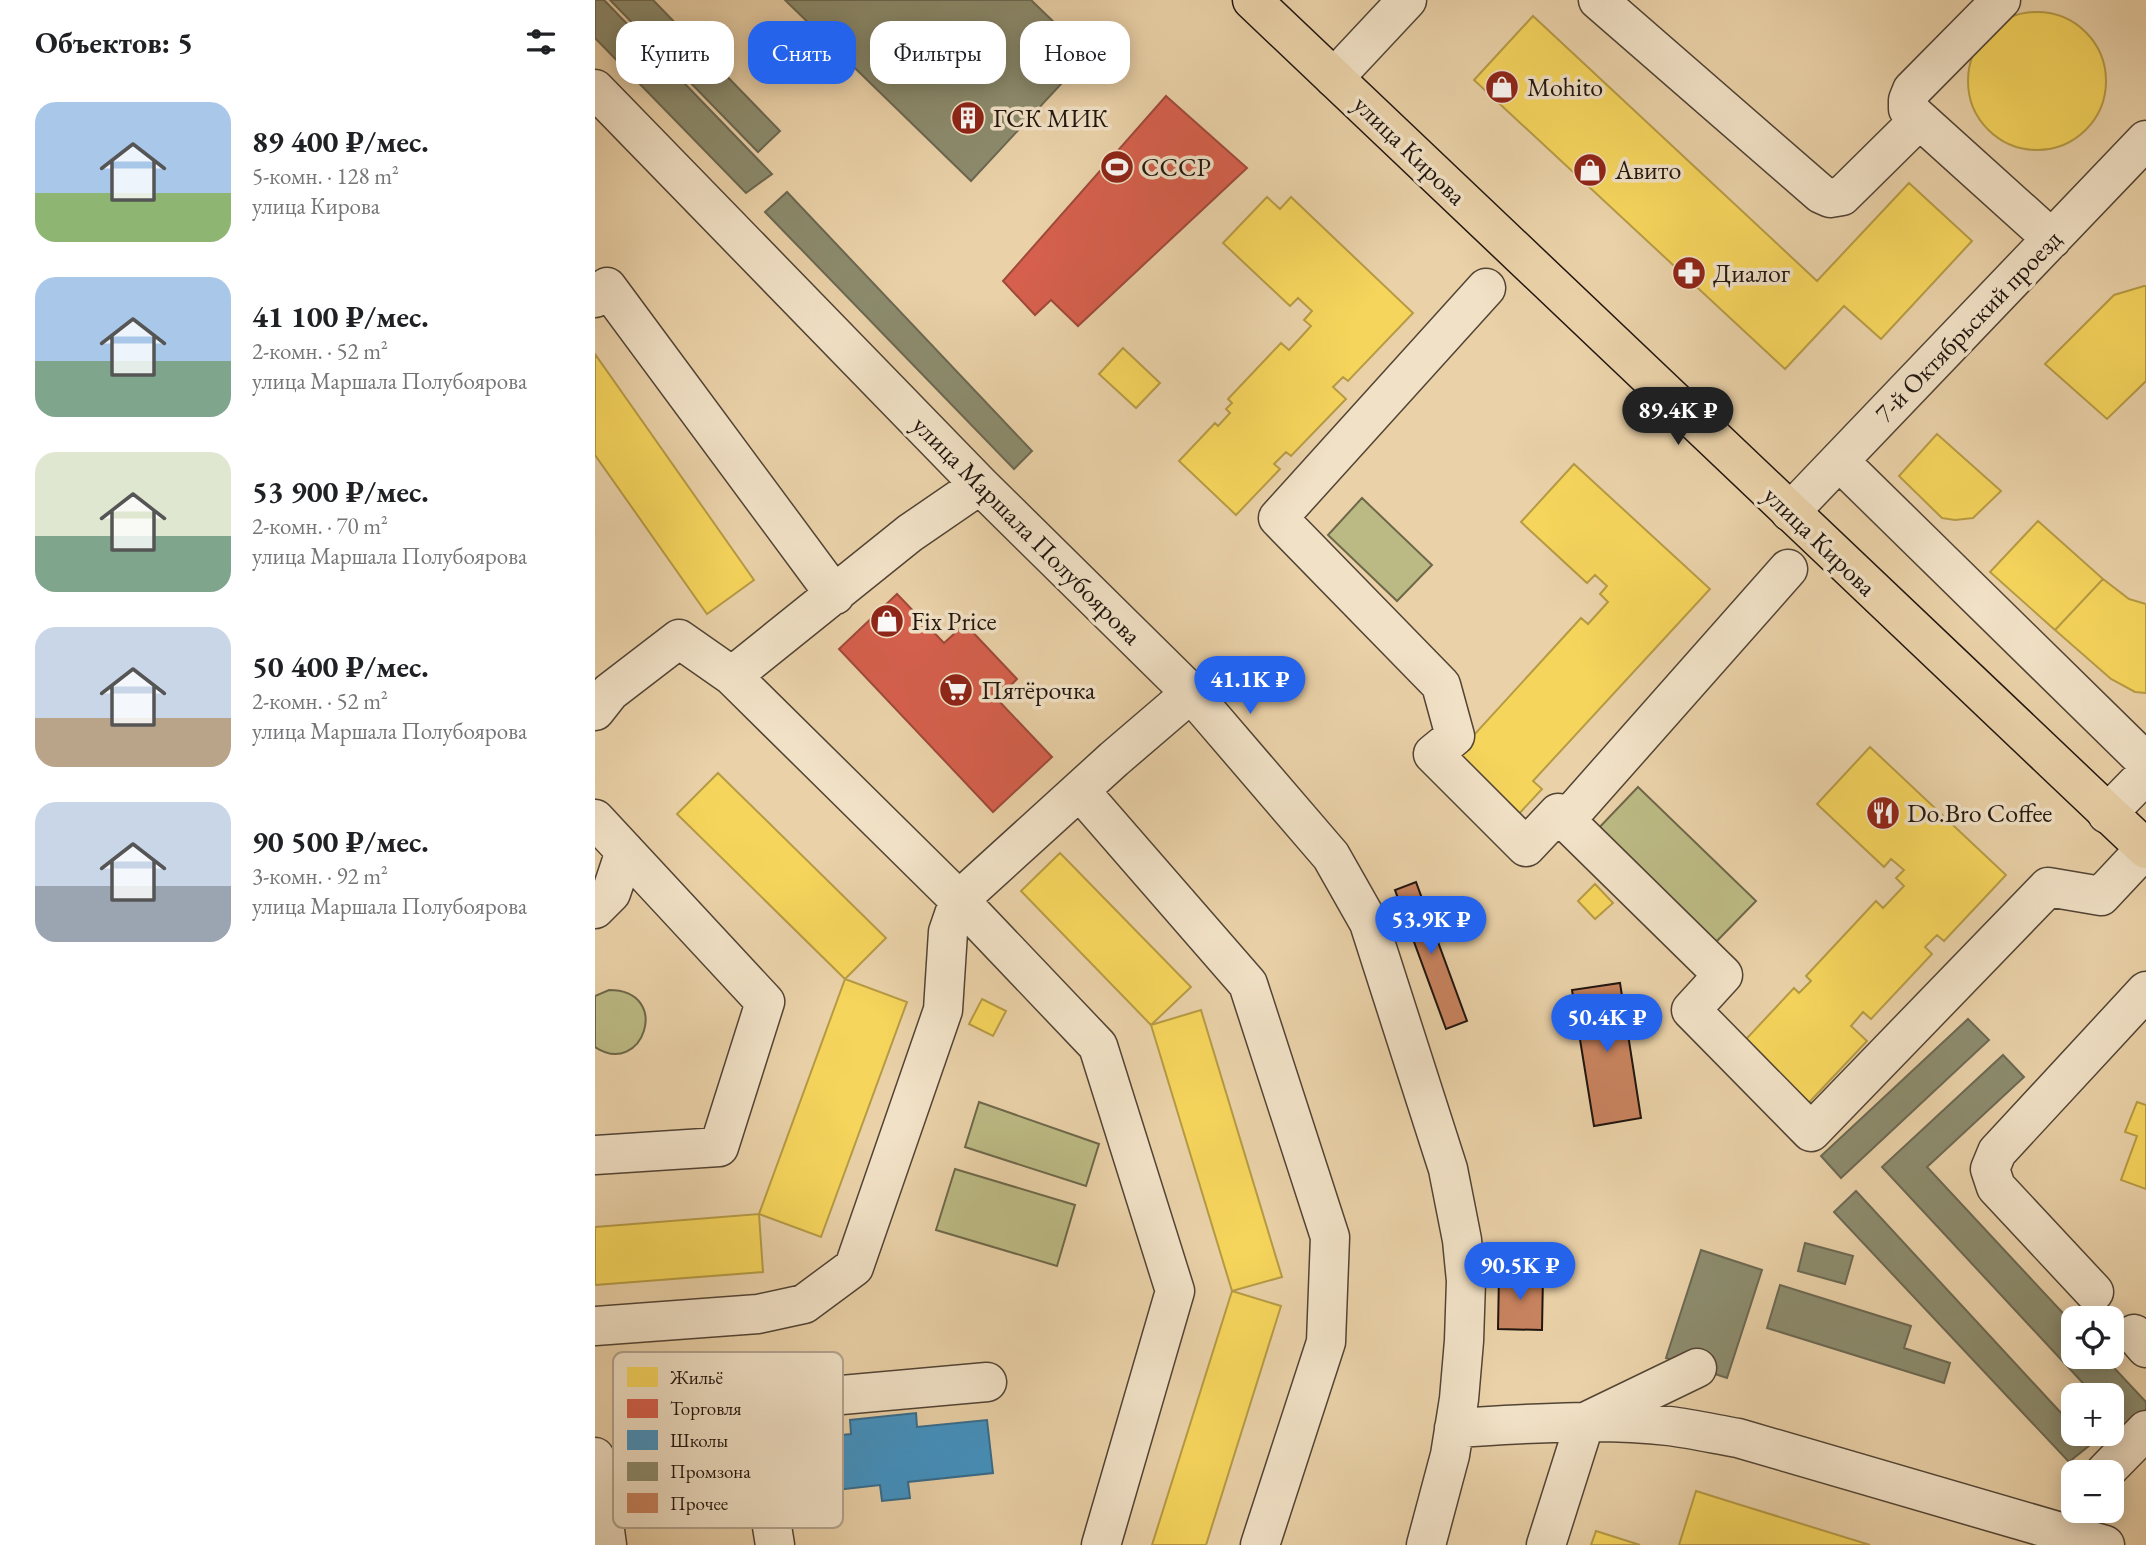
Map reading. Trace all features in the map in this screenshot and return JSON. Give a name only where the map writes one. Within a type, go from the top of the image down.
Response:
[{"type":"main road","name":"улица Кирова","points":[[1252,0],[2146,849]]},
{"type":"street","points":[[1334,78],[1407,0]]},
{"type":"street","points":[[1598,0],[1821,194],[1830,198],[1842,196],[1919,120]]},
{"type":"street","points":[[2001,0],[1912,90],[1908,109],[2052,239]]},
{"type":"street","name":"улица Маршала Полубоярова","points":[[595,89],[980,485],[1191,693],[1331,856],[1369,923],[1448,1169],[1462,1240],[1466,1281],[1464,1341],[1454,1428],[1450,1455],[1426,1545]]},
{"type":"street","name":"7-й Октябрьский проезд","points":[[1790,512],[2146,140]]},
{"type":"street","points":[[595,298],[607,287],[835,595]]},
{"type":"street","points":[[1486,288],[1278,518],[1441,685],[1455,736],[1433,754],[1526,846],[1559,813],[1723,975],[1691,1010],[1811,1132],[2048,887],[2101,896],[2146,849]]},
{"type":"street","points":[[1839,461],[2146,762]]},
{"type":"street","points":[[732,676],[910,533],[980,485]]},
{"type":"street","points":[[1566,820],[1788,569]]},
{"type":"street","points":[[595,711],[610,692],[679,639],[732,676],[959,900],[1098,1046],[1175,1291],[1101,1545]]},
{"type":"street","points":[[595,1326],[758,1314],[804,1304],[854,1267],[943,1010],[948,932],[959,900],[1191,693]]},
{"type":"street","points":[[2108,814],[2146,774]]},
{"type":"street","points":[[1080,791],[1248,984],[1330,1237],[1326,1342],[1260,1545]]},
{"type":"street","points":[[595,819],[765,1002],[719,1147],[595,1154]]},
{"type":"street","points":[[595,909],[611,893],[625,851]]},
{"type":"street","points":[[2094,1292],[1996,1186],[1990,1169],[1997,1152],[2146,991]]},
{"type":"street","points":[[1546,1545],[1585,1422],[1697,1368]]},
{"type":"street","points":[[843,1395],[987,1382]]},
{"type":"street","points":[[1454,1428],[1585,1422],[1668,1426],[1738,1438],[2061,1516]]},
{"type":"street","points":[[2117,1460],[2146,1430]]},
{"type":"street","points":[[595,1457],[607,1545]]},
{"type":"street","points":[[2072,1523],[2105,1545]]},
{"type":"shaded area","points":[[1362,498],[1432,565],[1397,601],[1328,535]]},
{"type":"shaded area","points":[[1638,787],[1756,901],[1712,946],[1594,833]]},
{"type":"shaded area","points":[[609,990],[629,994],[641,1003],[645,1016],[644,1030],[637,1043],[626,1052],[612,1054],[595,1047],[595,996]]},
{"type":"shaded area","points":[[979,1102],[1099,1144],[1086,1186],[965,1147]]},
{"type":"shaded area","points":[[955,1169],[1075,1205],[1057,1266],[936,1230]]},
{"type":"building: Жильё","points":[[2037,12],[2063,17],[2086,32],[2101,55],[2106,81],[2101,107],[2086,130],[2063,145],[2037,150],[2011,145],[1988,130],[1973,107],[1968,81],[1973,55],[1988,32],[2011,17]]},
{"type":"building: Жильё","points":[[1533,16],[1817,281],[1909,183],[1972,241],[1881,339],[1844,306],[1785,369],[1474,80]]},
{"type":"building: Жильё","points":[[1267,197],[1280,209],[1291,197],[1413,313],[1348,381],[1343,377],[1333,387],[1346,399],[1291,456],[1286,452],[1274,464],[1280,469],[1236,515],[1179,461],[1215,423],[1218,426],[1230,413],[1226,409],[1232,403],[1228,399],[1281,343],[1289,350],[1311,326],[1304,320],[1312,311],[1298,298],[1290,306],[1223,243]]},
{"type":"building: Жильё","points":[[2144,286],[2146,381],[2107,419],[2045,364],[2114,295]]},
{"type":"building: Жильё","points":[[1123,348],[1160,383],[1136,408],[1099,374]]},
{"type":"building: Жильё","points":[[595,354],[754,580],[707,614],[595,455]]},
{"type":"building: Жильё","points":[[1937,434],[2001,491],[1973,518],[1942,518],[1899,476]]},
{"type":"building: Жильё","points":[[1574,464],[1710,589],[1533,781],[1542,789],[1516,817],[1452,759],[1581,618],[1588,624],[1608,602],[1600,594],[1607,586],[1595,575],[1587,583],[1521,522]]},
{"type":"building: Жильё","points":[[2038,521],[2103,579],[2055,630],[1990,572]]},
{"type":"building: Жильё","points":[[2103,579],[2129,599],[2146,604],[2146,693],[2135,692],[2111,679],[2055,630]]},
{"type":"building: Жильё","points":[[1870,747],[2006,875],[1944,941],[1937,935],[1925,947],[1932,954],[1871,1019],[1863,1012],[1851,1026],[1867,1041],[1800,1112],[1735,1051],[1794,988],[1799,993],[1811,981],[1806,976],[1876,901],[1883,908],[1904,886],[1896,878],[1904,870],[1891,859],[1884,867],[1817,804]]},
{"type":"building: Жильё","points":[[718,773],[886,938],[845,979],[677,814]]},
{"type":"building: Жильё","points":[[1060,853],[1191,987],[1151,1025],[1021,891]]},
{"type":"building: Жильё","points":[[1595,884],[1613,903],[1595,919],[1578,901]]},
{"type":"building: Жильё","points":[[845,979],[907,1002],[821,1237],[759,1214]]},
{"type":"building: Жильё","points":[[982,999],[1006,1011],[993,1036],[969,1024]]},
{"type":"building: Жильё","points":[[1201,1010],[1282,1277],[1232,1291],[1151,1025]]},
{"type":"building: Жильё","points":[[2137,1102],[2146,1105],[2146,1189],[2121,1180],[2137,1136],[2125,1132]]},
{"type":"building: Жильё","points":[[759,1214],[763,1272],[595,1285],[595,1227]]},
{"type":"building: Жильё","points":[[1232,1291],[1281,1306],[1206,1545],[1152,1545]]},
{"type":"building: Жильё","points":[[1696,1491],[1744,1506],[1870,1545],[1679,1545]]},
{"type":"building: Жильё","points":[[1596,1531],[1640,1545],[1591,1545]]},
{"type":"building: Торговля","points":[[1166,96],[1247,168],[1078,326],[1051,300],[1035,315],[1003,281]]},
{"type":"building: Торговля","points":[[897,594],[944,643],[965,624],[1017,679],[997,699],[1052,757],[993,812],[839,649]]},
{"type":"building: Школы","points":[[916,1413],[917,1427],[987,1420],[993,1473],[908,1482],[910,1498],[882,1501],[880,1485],[843,1489],[843,1435],[851,1434],[850,1420]]},
{"type":"building: Промзона","points":[[595,0],[604,0],[624,21],[616,21],[616,60],[595,38]]},
{"type":"building: Промзона","points":[[610,0],[653,0],[673,21],[630,21]]},
{"type":"building: Промзона","points":[[785,0],[1031,0],[1053,21],[1020,21],[1020,84],[1061,84],[971,181],[871,84],[1006,84],[1006,21],[870,21],[870,83],[856,69],[856,21],[807,21]]},
{"type":"building: Промзона","points":[[640,84],[685,84],[772,174],[746,193]]},
{"type":"building: Промзона","points":[[692,84],[734,84],[780,131],[758,152]]},
{"type":"building: Промзона","points":[[787,192],[1032,451],[1014,469],[765,212]]},
{"type":"building: Промзона","points":[[1968,1019],[1989,1040],[1841,1178],[1821,1156]]},
{"type":"building: Промзона","points":[[2003,1055],[2024,1077],[1927,1167],[2061,1311],[2061,1360],[1882,1167]]},
{"type":"building: Промзона","points":[[1856,1191],[2061,1413],[2061,1446],[2089,1446],[2071,1460],[2067,1460],[1834,1212]]},
{"type":"building: Промзона","points":[[1805,1243],[1853,1256],[1845,1284],[1798,1271]]},
{"type":"building: Промзона","points":[[1701,1250],[1762,1270],[1727,1378],[1666,1358]]},
{"type":"building: Промзона","points":[[1780,1285],[1911,1326],[1904,1348],[1950,1363],[1944,1383],[1767,1328]]},
{"type":"building: Промзона","points":[[2070,1369],[2115,1369],[2146,1402],[2146,1411],[2126,1429],[2124,1383],[2083,1383]]},
{"type":"building: Прочее","points":[[1416,882],[1467,1021],[1446,1029],[1395,890]]},
{"type":"building: Прочее","points":[[1620,983],[1641,1118],[1594,1126],[1572,990]]},
{"type":"building: Прочее","points":[[1499,1274],[1543,1275],[1542,1330],[1498,1329]]},
{"type":"place","name":"Mohito","points":[[1502,87]]},
{"type":"place","name":"ГСК МИК","points":[[968,118]]},
{"type":"place","name":"СССР","points":[[1117,167]]},
{"type":"place","name":"Авито","points":[[1590,170]]},
{"type":"place","name":"Диалог","points":[[1689,273]]},
{"type":"place","name":"Fix Price","points":[[887,621]]},
{"type":"place","name":"Пятёрочка","points":[[956,690]]},
{"type":"place","name":"Do.Bro Coffee","points":[[1883,813]]}]
